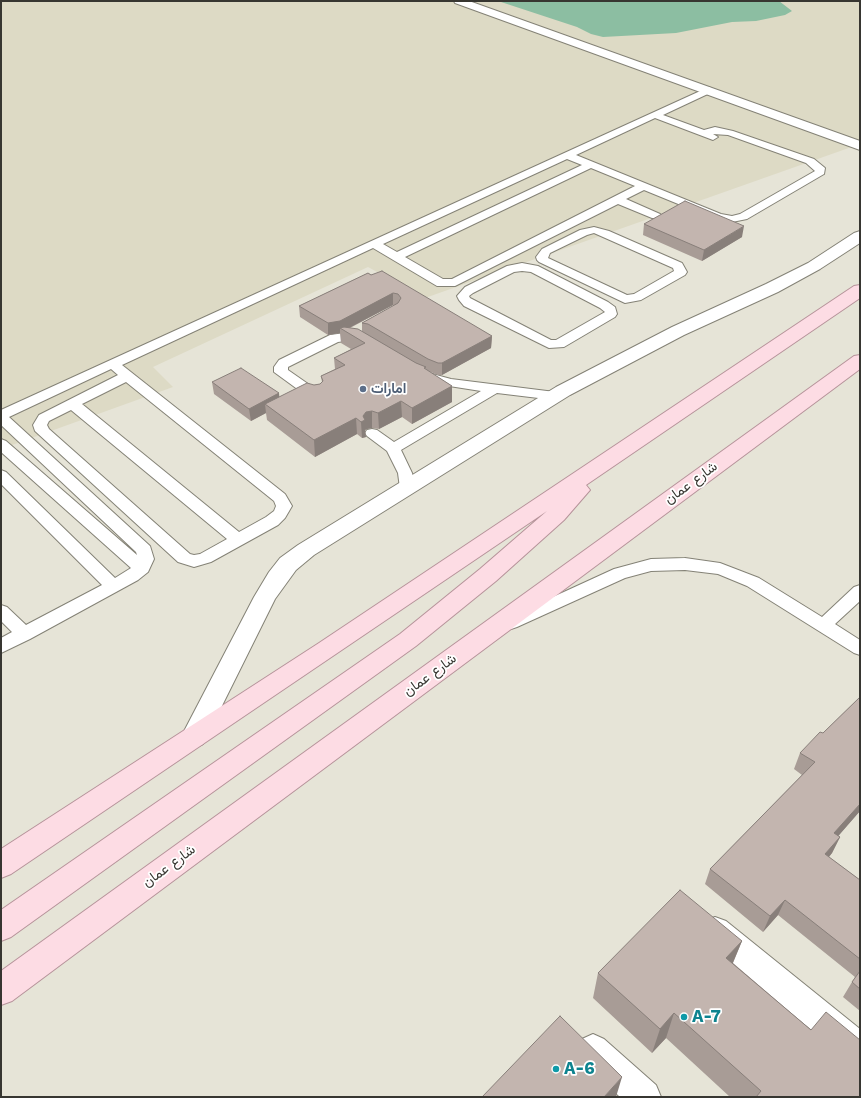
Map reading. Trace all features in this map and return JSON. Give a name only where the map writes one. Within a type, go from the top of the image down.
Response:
[{"type":"main road","points":[[1,865],[860,290]]},
{"type":"main road","name":"شارع عمان","points":[[1,990],[860,360]]},
{"type":"main road","points":[[1,928],[408,640],[488,575],[556,515],[611,458]]},
{"type":"street","points":[[459,1],[709,90],[860,146]]},
{"type":"street","points":[[194,737],[265,597],[288,564],[306,550],[556,396],[678,331],[772,288],[814,266],[860,236]]},
{"type":"street","points":[[696,915],[860,1050]]},
{"type":"street","points":[[572,1030],[644,1097]]},
{"type":"lane","points":[[1,646],[113,586],[142,568],[146,559],[144,550],[4,423],[113,364],[709,90]]},
{"type":"lane","points":[[655,115],[764,156]]},
{"type":"lane","points":[[567,155],[719,217],[732,219],[743,217],[820,172],[820,168],[810,162],[730,132],[715,130],[704,133]]},
{"type":"lane","points":[[396,257],[590,165]]},
{"type":"lane","points":[[801,169],[816,175]]},
{"type":"lane","points":[[374,244],[436,280],[448,283],[455,282],[644,186]]},
{"type":"lane","points":[[618,200],[656,216]]},
{"type":"lane","points":[[577,220],[678,266],[681,272],[637,297],[630,299],[621,298],[543,260],[543,253],[584,232],[600,231]]},
{"type":"lane","points":[[517,268],[528,268],[549,277],[609,307],[611,314],[559,344],[549,344],[468,303],[464,296],[469,290],[517,268]]},
{"type":"lane","points":[[549,277],[562,270]]},
{"type":"lane","points":[[316,396],[281,372],[281,367],[284,363],[291,359],[327,341],[345,337],[363,327]]},
{"type":"lane","points":[[345,337],[363,340],[376,348]]},
{"type":"lane","points":[[113,364],[280,498],[284,506],[280,514],[272,521],[205,558],[194,561],[184,558],[42,431],[40,425],[44,418],[127,376]]},
{"type":"lane","points":[[416,371],[435,380],[556,396]]},
{"type":"lane","points":[[393,448],[496,388]]},
{"type":"lane","points":[[72,403],[238,540]]},
{"type":"lane","points":[[372,433],[393,448],[405,473],[408,488]]},
{"type":"lane","points":[[1,444],[142,568]]},
{"type":"lane","points":[[1,475],[113,586]]},
{"type":"lane","points":[[480,638],[620,573],[651,565],[685,564],[720,570],[753,582],[857,643]]},
{"type":"lane","points":[[824,625],[860,591]]},
{"type":"lane","points":[[1,611],[24,634]]},
{"type":"shaded area","points":[[1,1],[860,1],[860,144],[425,298],[368,267],[153,367],[173,387],[1,449]]},
{"type":"green space","points":[[498,1],[779,1],[792,11],[785,15],[756,21],[732,22],[676,33],[603,37]]},
{"type":"building","points":[[685,201],[744,226],[704,250],[644,224]]},
{"type":"building","points":[[382,271],[492,336],[442,363],[438,363],[428,359],[368,324],[362,323],[398,303],[401,298],[398,294],[393,293],[340,321],[328,323],[299,306],[368,273],[371,275]]},
{"type":"building","points":[[344,327],[358,329],[416,363],[426,367],[424,368],[452,386],[412,408],[401,401],[378,413],[372,411],[366,412],[363,416],[365,420],[361,422],[356,418],[314,440],[265,404],[307,383],[314,385],[320,384],[323,381],[321,376],[345,365],[334,358],[365,343],[340,328]]},
{"type":"building","points":[[241,368],[279,393],[249,409],[212,382]]},
{"type":"building","points":[[860,697],[860,804],[834,833],[840,837],[825,854],[860,880],[860,959],[785,900],[770,916],[710,869],[815,762],[800,753],[820,732],[823,733]]},
{"type":"building","name":"A-7","points":[[680,890],[742,941],[726,958],[811,1030],[826,1012],[860,1040],[860,1097],[756,1097],[761,1091],[674,1013],[660,1029],[598,973]]},
{"type":"building","points":[[860,971],[860,989],[852,982]]},
{"type":"building","points":[[560,1016],[622,1077],[604,1097],[482,1097]]},
{"type":"place","name":"امارات","points":[[363,389]]},
{"type":"place","name":"A-7","points":[[684,1017]]},
{"type":"place","name":"A-6","points":[[556,1069]]}]
